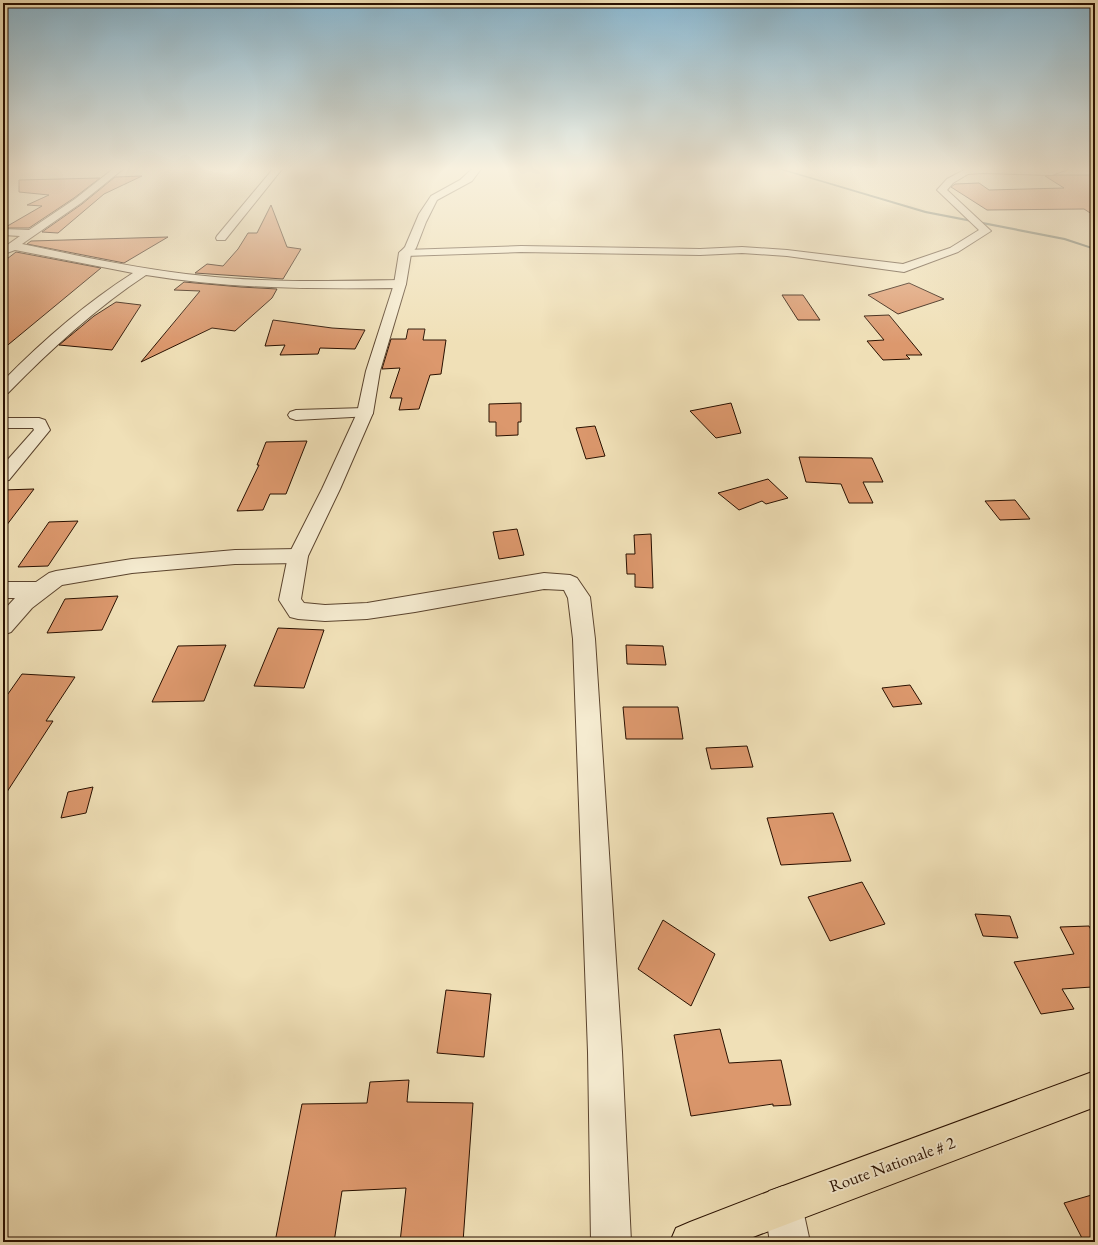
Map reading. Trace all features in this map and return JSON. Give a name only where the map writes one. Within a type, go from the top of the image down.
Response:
[{"type":"main road","name":"Route Nationale # 2","points":[[690,1242],[783,1205],[1095,1089]]},
{"type":"street","points":[[3,253],[41,227]]},
{"type":"street","points":[[221,238],[230,227]]},
{"type":"street","points":[[418,227],[413,236],[410,248],[406,253],[400,284],[373,371],[366,413],[298,556],[290,600],[298,611],[325,613],[367,610],[415,604],[544,581],[570,583],[580,597],[584,639],[605,1052],[611,1242]]},
{"type":"street","points":[[406,253],[521,249],[700,252],[742,250],[904,268],[954,250],[986,231],[982,227]]},
{"type":"street","points":[[3,232],[33,233]]},
{"type":"street","points":[[14,246],[145,271],[213,280],[304,285],[400,284]]},
{"type":"street","points":[[3,390],[36,356],[114,291],[145,271]]},
{"type":"street","points":[[296,415],[366,413]]},
{"type":"street","points":[[3,423],[39,423],[42,430],[3,476]]},
{"type":"street","points":[[3,626],[24,602],[56,578],[132,566],[235,557],[298,556]]},
{"type":"street","points":[[3,590],[39,590]]},
{"type":"street","points":[[783,1205],[790,1242]]},
{"type":"building","points":[[6,227],[30,227],[29,228],[4,228]]},
{"type":"building","points":[[49,227],[65,227],[58,233],[42,232]]},
{"type":"building","points":[[260,227],[279,227],[287,247],[301,249],[283,279],[195,273],[207,264],[223,266],[238,249],[248,233],[257,233]]},
{"type":"building","points":[[168,237],[124,263],[27,244],[31,241]]},
{"type":"building","points":[[16,252],[101,268],[3,349],[3,262]]},
{"type":"building","points":[[184,282],[277,289],[272,298],[235,331],[212,328],[141,362],[200,291],[174,290]]},
{"type":"building","points":[[909,283],[944,299],[898,314],[868,295]]},
{"type":"building","points":[[782,295],[803,295],[820,320],[798,320]]},
{"type":"building","points":[[116,302],[141,305],[112,350],[59,345],[94,316]]},
{"type":"building","points":[[889,315],[922,355],[906,355],[910,359],[883,360],[867,341],[884,340],[864,316]]},
{"type":"building","points":[[273,320],[332,328],[365,330],[355,349],[320,348],[318,354],[280,355],[285,345],[265,346]]},
{"type":"building","points":[[408,329],[425,329],[423,340],[446,340],[441,374],[430,375],[419,409],[399,410],[402,398],[390,398],[400,368],[382,369],[391,339],[406,339]]},
{"type":"building","points":[[521,403],[521,422],[518,422],[518,435],[496,436],[496,422],[489,422],[489,404]]},
{"type":"building","points":[[731,403],[741,433],[716,438],[690,411]]},
{"type":"building","points":[[595,426],[605,456],[586,459],[576,428]]},
{"type":"building","points":[[307,441],[286,494],[270,494],[263,510],[237,511],[259,465],[257,465],[266,442]]},
{"type":"building","points":[[799,457],[872,458],[883,482],[863,482],[873,503],[849,503],[841,484],[806,482]]},
{"type":"building","points":[[768,479],[788,498],[766,504],[762,501],[739,510],[718,493]]},
{"type":"building","points":[[34,489],[3,530],[3,490]]},
{"type":"building","points":[[1015,500],[1030,519],[1000,520],[985,501]]},
{"type":"building","points":[[78,521],[48,566],[18,567],[49,522]]},
{"type":"building","points":[[517,529],[524,555],[499,559],[493,532]]},
{"type":"building","points":[[651,534],[653,588],[635,587],[635,574],[627,574],[626,554],[635,554],[634,535]]},
{"type":"building","points":[[118,596],[102,630],[47,633],[65,599]]},
{"type":"building","points":[[278,628],[324,630],[304,688],[254,686]]},
{"type":"building","points":[[226,645],[204,701],[152,702],[178,646]]},
{"type":"building","points":[[626,645],[663,646],[666,665],[627,664]]},
{"type":"building","points":[[22,674],[75,677],[46,721],[53,721],[3,798],[3,701]]},
{"type":"building","points":[[910,685],[922,704],[893,707],[882,688]]},
{"type":"building","points":[[623,707],[678,707],[683,739],[626,739]]},
{"type":"building","points":[[747,746],[753,767],[711,769],[706,748]]},
{"type":"building","points":[[93,787],[86,813],[61,818],[68,792]]},
{"type":"building","points":[[833,813],[851,861],[781,865],[767,818]]},
{"type":"building","points":[[862,882],[885,924],[830,941],[808,897]]},
{"type":"building","points":[[975,914],[1010,916],[1018,938],[983,936]]},
{"type":"building","points":[[663,920],[715,954],[691,1006],[638,969]]},
{"type":"building","points":[[1089,926],[1095,937],[1095,993],[1092,987],[1062,989],[1074,1009],[1041,1014],[1014,962],[1074,954],[1060,927]]},
{"type":"building","points":[[446,990],[491,994],[484,1057],[437,1053]]},
{"type":"building","points":[[720,1029],[729,1063],[781,1060],[791,1105],[773,1106],[773,1104],[691,1116],[674,1035]]},
{"type":"building","points":[[409,1080],[407,1102],[473,1103],[463,1242],[400,1242],[406,1188],[342,1191],[334,1242],[275,1242],[302,1104],[367,1103],[370,1082]]},
{"type":"building","points":[[1095,1194],[1095,1242],[1084,1242],[1064,1203]]},
{"type":"waterway","points":[[1004,227],[1065,239],[1095,249]]}]
